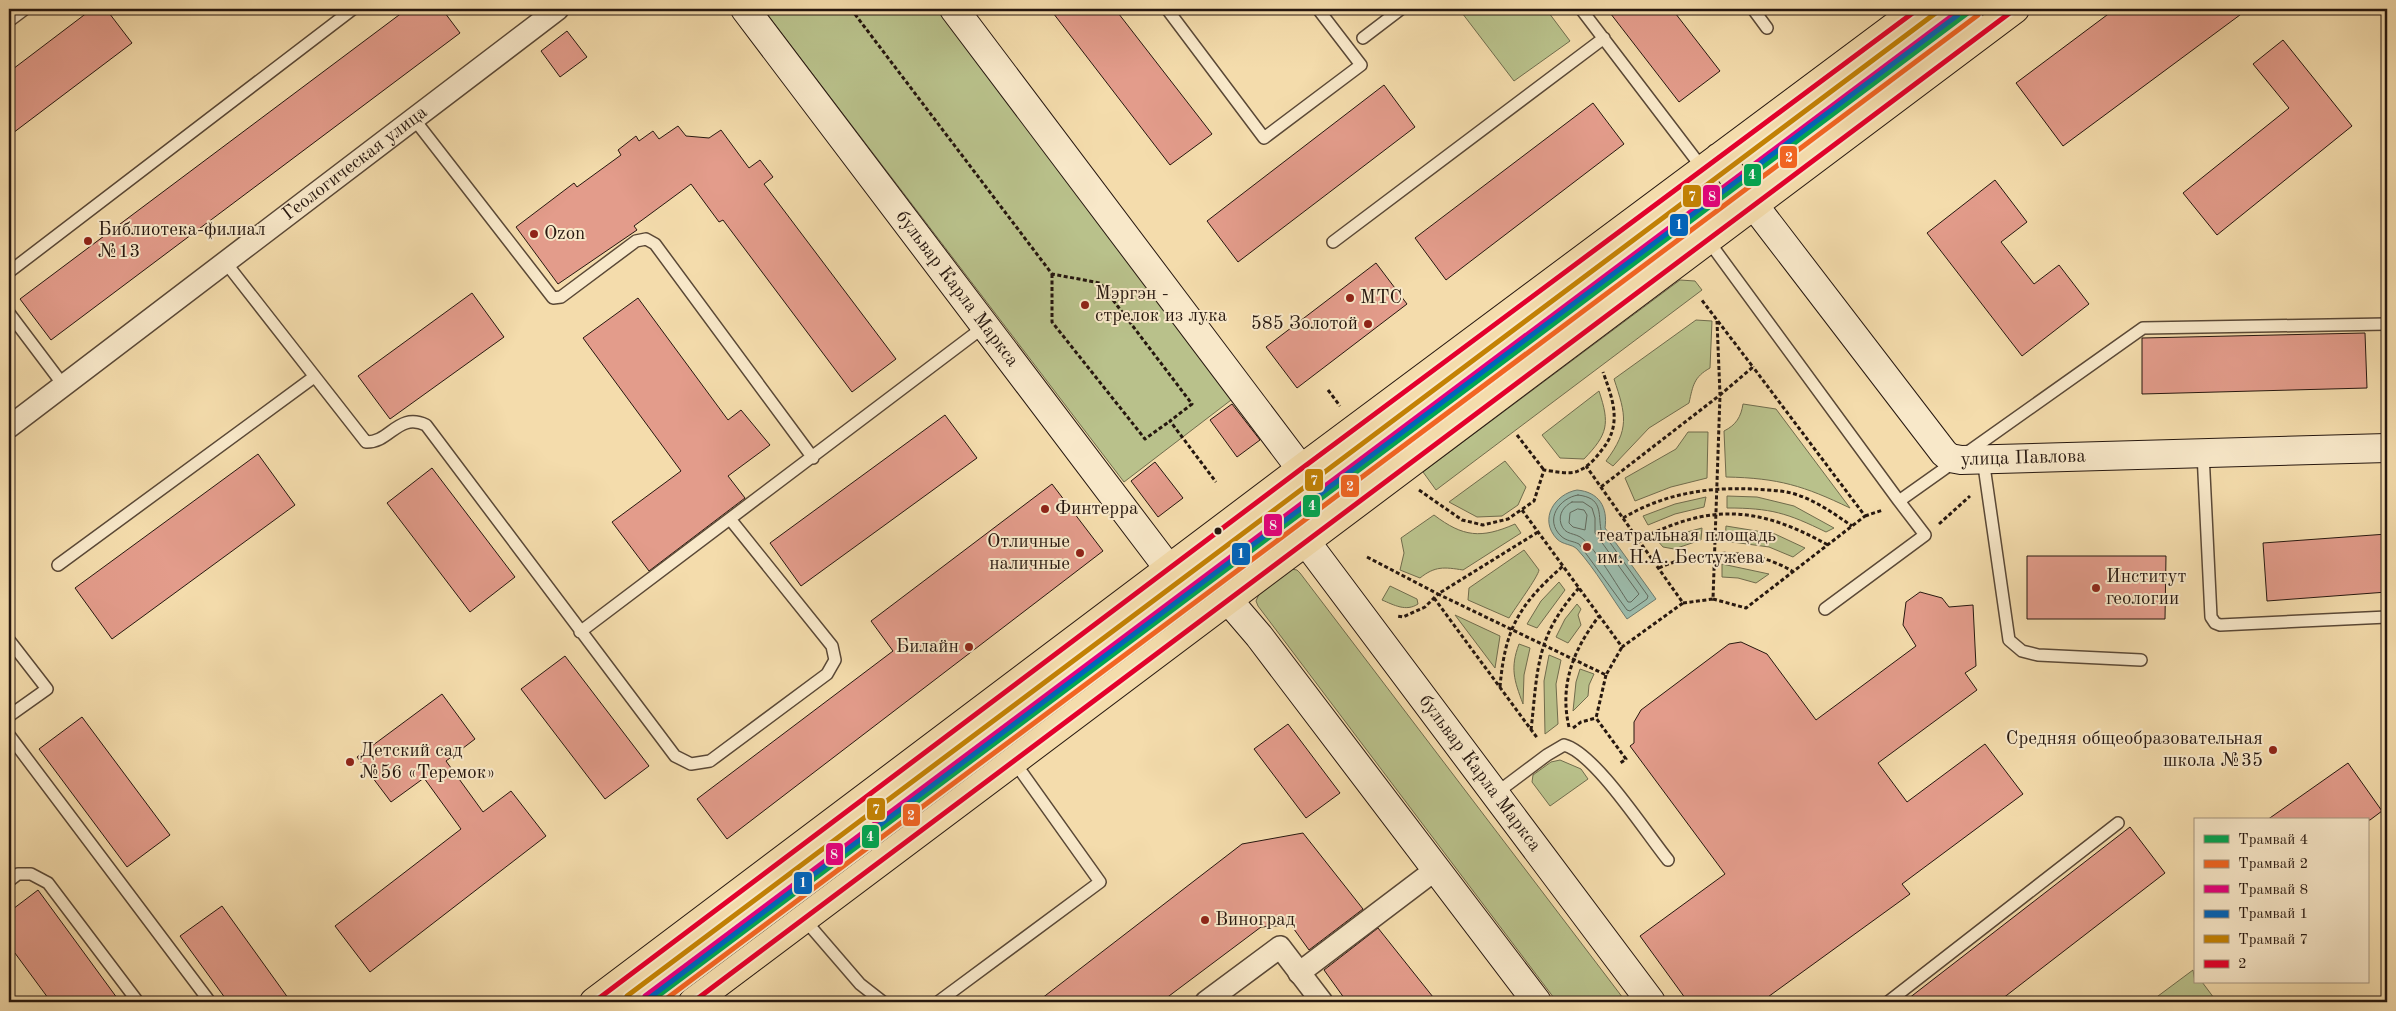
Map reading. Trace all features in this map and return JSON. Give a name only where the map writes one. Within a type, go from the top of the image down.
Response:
[{"type":"main road","points":[[594,1002],[1918,9]]},
{"type":"main road","points":[[693,1002],[1014,760],[1307,543],[1753,204],[2015,9]]},
{"type":"main road","points":[[1711,163],[1753,204]]},
{"type":"street","name":"Геологическая улица","points":[[9,428],[414,119],[535,16],[558,9]]},
{"type":"street","name":"бульвар Карла Маркса","points":[[745,9],[1169,569]]},
{"type":"street","points":[[954,9],[1301,470]]},
{"type":"street","name":"улица Павлова","points":[[1753,204],[1944,453],[1970,459],[2387,448]]},
{"type":"street","name":"бульвар Карла Маркса","points":[[1307,543],[1651,1002]]},
{"type":"street","points":[[1229,601],[1259,636],[1536,1002]]},
{"type":"street","points":[[1299,973],[1435,870]]},
{"type":"street","points":[[1206,1002],[1280,947],[1322,1002]]},
{"type":"lane","points":[[9,21],[25,9]]},
{"type":"lane","points":[[9,272],[354,9]]},
{"type":"lane","points":[[1167,9],[1264,138],[1361,65],[1318,9]]},
{"type":"lane","points":[[1363,38],[1401,9]]},
{"type":"lane","points":[[1581,9],[1711,163]]},
{"type":"lane","points":[[1753,9],[1767,28]]},
{"type":"lane","points":[[1333,242],[1604,38]]},
{"type":"lane","points":[[414,119],[553,298],[561,297],[636,241],[646,239],[655,244],[813,458]]},
{"type":"lane","points":[[1707,239],[1925,535],[1825,609]]},
{"type":"lane","points":[[226,263],[366,442],[373,442],[404,423],[416,420],[426,425],[675,756],[691,764],[710,760],[827,674],[835,660],[832,646],[730,519]]},
{"type":"lane","points":[[9,313],[64,386]]},
{"type":"lane","points":[[1899,501],[1970,459],[2143,328],[2387,324]]},
{"type":"lane","points":[[580,632],[813,458],[985,326]]},
{"type":"lane","points":[[58,565],[314,377]]},
{"type":"lane","points":[[2204,453],[2211,617],[2215,623],[2220,625],[2387,618]]},
{"type":"lane","points":[[1970,459],[2009,640],[2022,651],[2038,655],[2141,660]]},
{"type":"lane","points":[[9,640],[46,689],[9,716]]},
{"type":"lane","points":[[9,735],[210,1002]]},
{"type":"lane","points":[[1495,794],[1547,754],[1564,745],[1574,748],[1586,757],[1602,776],[1668,860]]},
{"type":"lane","points":[[938,1002],[1100,882],[1014,760]]},
{"type":"lane","points":[[1888,1002],[2118,823]]},
{"type":"lane","points":[[9,881],[18,874],[31,874],[48,883],[138,1002]]},
{"type":"lane","points":[[804,919],[860,984],[884,1002]]},
{"type":"path","points":[[851,9],[1052,274],[1052,322],[1145,440],[1192,404],[1100,283],[1052,274]]},
{"type":"path","points":[[1602,776],[1626,759],[1596,718],[1606,674],[1622,647],[1684,603],[1714,599],[1746,608],[1865,516],[1701,299]]},
{"type":"path","points":[[1714,599],[1720,394],[1717,320]]},
{"type":"path","points":[[1601,486],[1754,367]]},
{"type":"path","points":[[1517,435],[1544,470],[1577,472],[1586,466],[1594,460],[1610,441],[1616,420],[1614,402],[1603,372]]},
{"type":"path","points":[[1328,390],[1357,428]]},
{"type":"path","points":[[1170,421],[1216,482]]},
{"type":"path","points":[[1586,466],[1684,603]]},
{"type":"path","points":[[1398,474],[1462,520],[1483,525],[1508,519],[1534,502],[1544,470]]},
{"type":"path","points":[[1623,518],[1645,505],[1669,496],[1717,489],[1791,493],[1829,510],[1852,526]]},
{"type":"path","points":[[1522,510],[1622,647]]},
{"type":"path","points":[[1639,540],[1680,522],[1716,513],[1770,518],[1792,526],[1828,545]]},
{"type":"path","points":[[1395,615],[1403,618],[1425,608],[1438,594],[1538,532]]},
{"type":"path","points":[[1659,568],[1675,561],[1715,553],[1771,561],[1793,572]]},
{"type":"path","points":[[1367,556],[1438,594],[1606,674]]},
{"type":"path","points":[[1500,688],[1503,657],[1511,629],[1523,606],[1563,566]]},
{"type":"path","points":[[1531,730],[1538,661],[1542,644],[1566,603],[1579,588]]},
{"type":"path","points":[[1434,598],[1540,742]]},
{"type":"path","points":[[1570,730],[1566,694],[1573,659],[1582,639],[1599,616]]},
{"type":"path","points":[[1564,734],[1581,722],[1596,718]]},
{"type":"green space","points":[[763,9],[937,9],[1235,397],[1124,482]]},
{"type":"green space","points":[[1459,9],[1546,9],[1570,41],[1514,81]]},
{"type":"green space","points":[[1680,280],[1695,281],[1702,290],[1436,490],[1423,472]]},
{"type":"green space","points":[[1696,320],[1712,321],[1710,368],[1697,378],[1689,403],[1649,428],[1613,466],[1606,461],[1619,440],[1624,421],[1614,379]]},
{"type":"green space","points":[[1599,391],[1605,412],[1605,428],[1598,442],[1584,459],[1560,458],[1542,435]]},
{"type":"green space","points":[[1743,404],[1776,409],[1850,508],[1819,494],[1776,481],[1726,477],[1724,431],[1737,420]]},
{"type":"green space","points":[[1688,432],[1708,432],[1707,478],[1671,487],[1635,501],[1625,478],[1676,449]]},
{"type":"green space","points":[[1505,461],[1526,487],[1518,505],[1502,516],[1477,517],[1449,502]]},
{"type":"green space","points":[[1727,496],[1757,497],[1794,506],[1834,528],[1826,532],[1800,520],[1778,513],[1756,509],[1727,508]]},
{"type":"green space","points":[[1706,497],[1704,507],[1675,514],[1648,525],[1643,516],[1675,504]]},
{"type":"green space","points":[[1434,515],[1454,528],[1463,531],[1482,534],[1515,524],[1521,533],[1463,570],[1440,568],[1430,571],[1420,578],[1400,570],[1404,553],[1401,538]]},
{"type":"green space","points":[[1726,526],[1775,534],[1805,548],[1793,557],[1769,547],[1725,541]]},
{"type":"green space","points":[[1702,528],[1701,540],[1674,549],[1663,547],[1657,540]]},
{"type":"green space","points":[[1524,550],[1539,570],[1531,586],[1509,618],[1468,600],[1469,588]]},
{"type":"green space","points":[[1722,564],[1769,574],[1756,583],[1738,578],[1722,577]]},
{"type":"green space","points":[[1291,569],[1297,570],[1300,573],[1626,1002],[1557,1002],[1258,606],[1256,601],[1260,592]]},
{"type":"green space","points":[[1559,582],[1565,590],[1537,628],[1527,624],[1541,601]]},
{"type":"green space","points":[[1390,586],[1417,599],[1418,604],[1404,608],[1382,600]]},
{"type":"green space","points":[[1577,604],[1581,609],[1578,615],[1581,625],[1568,643],[1556,637],[1565,619]]},
{"type":"green space","points":[[1455,615],[1500,636],[1495,668]]},
{"type":"green space","points":[[1519,644],[1530,648],[1524,675],[1523,704],[1514,674],[1516,652]]},
{"type":"green space","points":[[1549,655],[1561,660],[1556,684],[1558,724],[1545,734],[1544,681]]},
{"type":"green space","points":[[1580,669],[1594,674],[1589,685],[1588,696],[1573,711],[1576,682]]},
{"type":"green space","points":[[1560,760],[1581,769],[1588,779],[1550,806],[1532,782],[1533,775],[1551,762]]},
{"type":"green space","points":[[2193,970],[2194,984],[2204,984],[2217,1002],[2150,1002]]},
{"type":"water","points":[[1577,490],[1591,494],[1600,502],[1605,513],[1605,528],[1656,599],[1627,619],[1584,557],[1573,546],[1559,541],[1552,531],[1549,516],[1552,508],[1562,497],[1569,492]]},
{"type":"building","points":[[92,9],[106,9],[132,43],[9,136],[9,72]]},
{"type":"building","points":[[407,9],[442,9],[460,33],[51,340],[20,299]]},
{"type":"building","points":[[1050,9],[1115,9],[1212,134],[1170,165]]},
{"type":"building","points":[[1607,9],[1672,9],[1720,71],[1679,102]]},
{"type":"building","points":[[2115,9],[2248,9],[2063,146],[2016,83]]},
{"type":"building","points":[[567,31],[587,57],[560,77],[541,51]]},
{"type":"building","points":[[2283,40],[2352,126],[2217,235],[2183,193],[2289,108],[2253,64]]},
{"type":"building","points":[[1384,85],[1415,127],[1238,262],[1207,221]]},
{"type":"building","points":[[1593,103],[1624,144],[1446,280],[1415,238]]},
{"type":"building","points":[[678,126],[686,136],[709,138],[721,130],[749,168],[760,160],[773,177],[764,184],[896,359],[852,392],[723,220],[719,222],[691,184],[634,226],[637,230],[558,284],[516,227],[574,183],[577,187],[621,155],[618,150],[636,136],[639,141],[653,131],[659,139]]},
{"type":"building","points":[[1995,180],[2027,222],[2001,242],[2034,284],[2059,265],[2089,304],[2022,356],[1927,233]]},
{"type":"building","points":[[1376,263],[1407,304],[1297,388],[1266,347]]},
{"type":"building","points":[[472,293],[504,337],[390,419],[358,376]]},
{"type":"building","points":[[638,298],[728,420],[741,410],[770,445],[728,476],[745,498],[649,571],[612,522],[681,471],[583,338]]},
{"type":"building","points":[[2365,333],[2367,388],[2142,394],[2142,338]]},
{"type":"building","points":[[1232,404],[1260,440],[1237,457],[1210,420]]},
{"type":"building","points":[[945,415],[977,458],[801,586],[770,543]]},
{"type":"building","points":[[258,454],[295,505],[112,639],[75,588]]},
{"type":"building","points":[[1155,462],[1183,498],[1158,517],[1131,481]]},
{"type":"building","points":[[432,468],[515,577],[470,612],[387,503]]},
{"type":"building","points":[[1052,484],[1103,551],[727,839],[697,799],[893,651],[871,621]]},
{"type":"building","points":[[2387,534],[2387,592],[2267,601],[2263,543]]},
{"type":"building","name":"Институт геологии","points":[[2027,556],[2166,556],[2165,619],[2027,619]]},
{"type":"building","points":[[1920,592],[1942,598],[1949,607],[1973,605],[1976,666],[1965,673],[1977,690],[1878,763],[1907,802],[1985,744],[2023,794],[1902,884],[1910,894],[1761,1002],[1688,1002],[1640,936],[1725,874],[1630,746],[1634,743],[1634,722],[1641,710],[1729,644],[1741,642],[1767,654],[1816,720],[1916,646],[1903,625],[1906,602]]},
{"type":"building","points":[[565,656],[649,766],[605,799],[521,689]]},
{"type":"building","points":[[442,694],[475,739],[446,761],[483,812],[511,791],[546,836],[370,972],[335,926],[461,829],[424,778],[391,802],[357,757]]},
{"type":"building","points":[[82,717],[170,835],[127,867],[39,749]]},
{"type":"building","points":[[1288,724],[1340,793],[1306,818],[1254,749]]},
{"type":"building","points":[[2348,763],[2382,811],[2370,820],[2368,818],[2270,818]]},
{"type":"building","points":[[2130,827],[2165,873],[1998,1002],[1904,1002]]},
{"type":"building","points":[[1303,833],[1363,909],[1309,950],[1291,925],[1261,927],[1161,1002],[1037,1002],[1242,844]]},
{"type":"building","points":[[38,890],[120,1002],[51,1002],[9,945],[9,912]]},
{"type":"building","points":[[222,906],[291,1002],[228,1002],[180,936]]},
{"type":"building","points":[[1378,928],[1437,1002],[1347,1002],[1324,970]]},
{"type":"tram line","name":"7","points":[[627,996],[1941,9]]},
{"type":"tram line","name":"8","points":[[645,996],[1961,9]]},
{"type":"tram line","name":"4","points":[[650,1002],[1973,9]]},
{"type":"tram line","name":"1","points":[[644,1002],[1958,15]]},
{"type":"tram line","name":"2","points":[[662,1002],[1978,15]]},
{"type":"transit line","name":"2","points":[[594,1002],[1301,469],[1918,9]]},
{"type":"transit line","name":"2","points":[[693,1002],[2015,9]]},
{"type":"place","name":"Ozon","points":[[534,234]]},
{"type":"place","name":"Библиотека-филиал №13","points":[[88,241]]},
{"type":"place","name":"МТС","points":[[1350,298]]},
{"type":"place","name":"Мэргэн - стрелок из лука","points":[[1085,305]]},
{"type":"place","name":"585 Золотой","points":[[1368,324]]},
{"type":"place","name":"Финтерра","points":[[1045,509]]},
{"type":"place","name":"театральная площадь им. Н.А. Бестужева","points":[[1587,547]]},
{"type":"place","name":"Отличные наличные","points":[[1080,553]]},
{"type":"place","name":"Институт геологии","points":[[2096,588]]},
{"type":"place","name":"Билайн","points":[[969,647]]},
{"type":"place","name":"Средняя общеобразовательная школа №35","points":[[2273,750]]},
{"type":"place","name":"Детский сад №56 «Теремок»","points":[[350,762]]},
{"type":"place","name":"Виноград","points":[[1205,920]]}]
